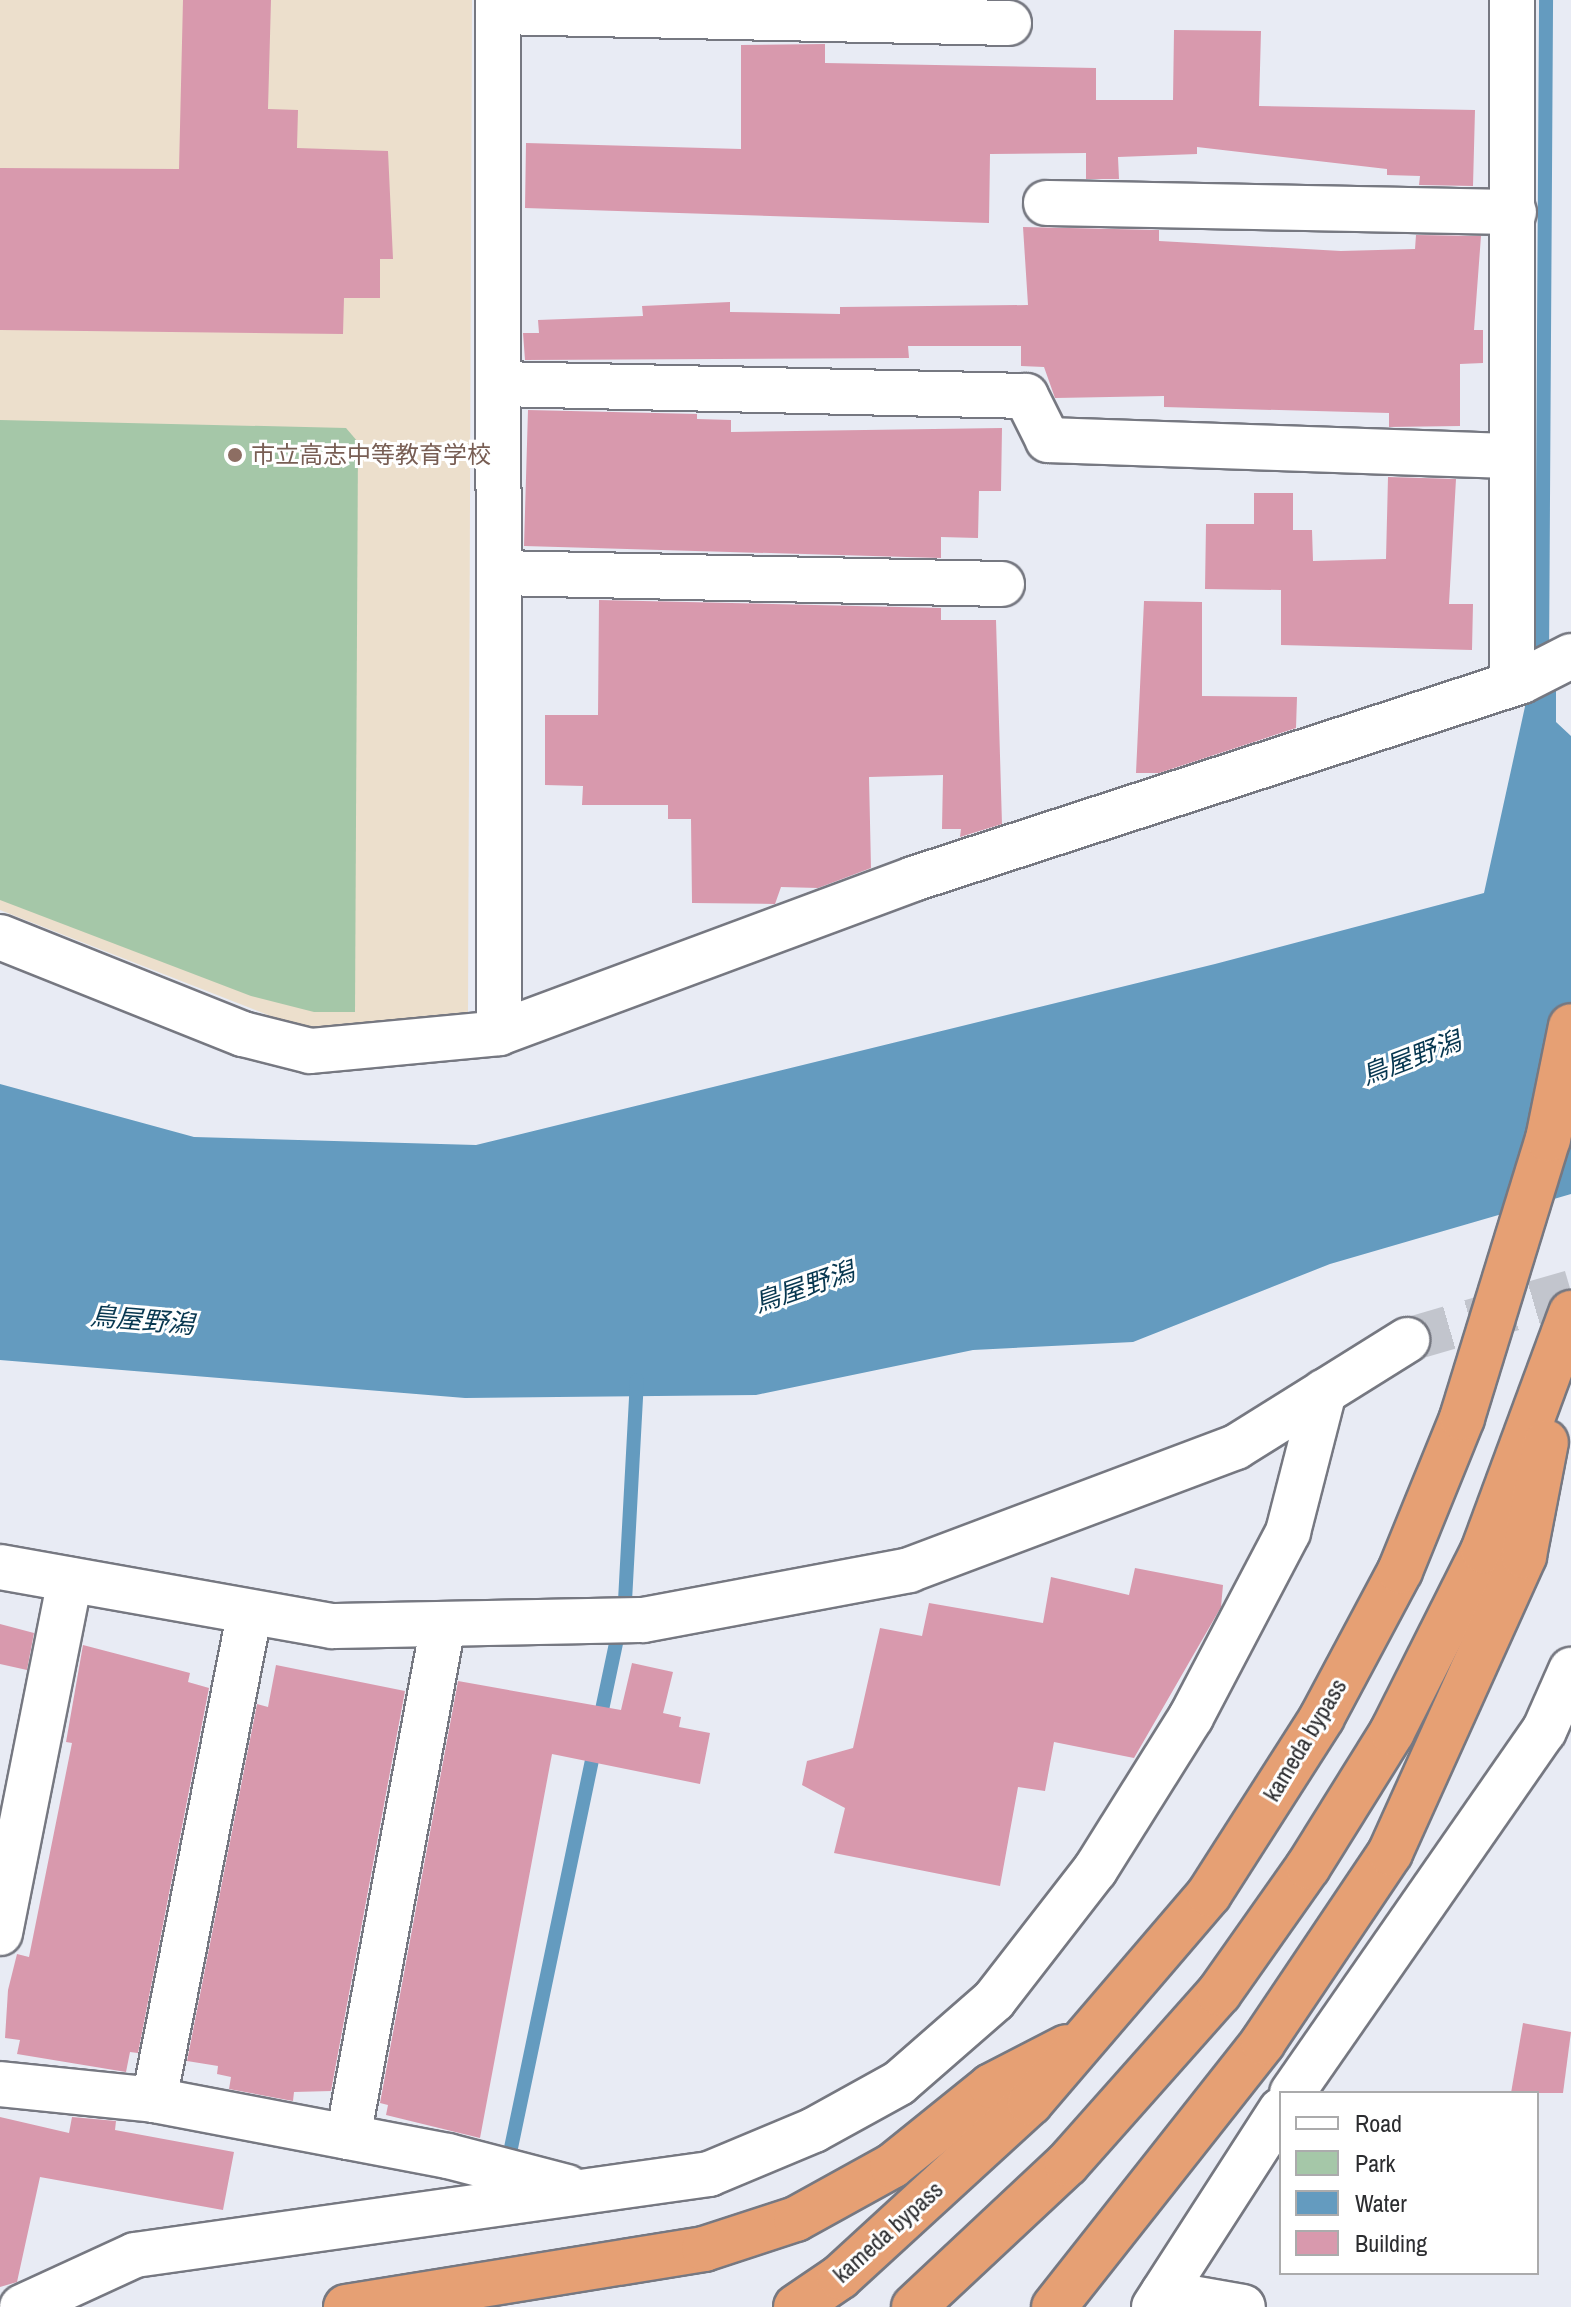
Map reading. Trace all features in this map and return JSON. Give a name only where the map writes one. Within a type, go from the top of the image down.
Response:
[{"type":"highway","name":"kameda bypass","points":[[796,2307],[840,2277],[1030,2103],[1209,1894],[1322,1717],[1400,1571],[1462,1418],[1509,1270],[1571,1026]]},
{"type":"highway","points":[[914,2307],[1067,2164],[1219,1993],[1308,1867],[1392,1732],[1483,1551],[1571,1314]]},
{"type":"highway","points":[[1054,2307],[1263,2042],[1390,1853],[1524,1556],[1571,1314]]},
{"type":"highway","points":[[346,2307],[704,2249],[796,2219],[892,2166],[991,2086],[1090,2035]]},
{"type":"street","points":[[1512,0],[1514,212],[1508,456],[1517,683]]},
{"type":"street","points":[[499,1033],[498,6],[1009,23]]},
{"type":"street","points":[[1046,203],[1514,212]]},
{"type":"street","points":[[499,384],[1026,396],[1048,440],[1508,456]]},
{"type":"street","points":[[499,573],[1002,584]]},
{"type":"street","points":[[0,937],[243,1034],[310,1051],[499,1033],[913,879],[1517,683],[1568,658]]},
{"type":"street","points":[[0,1567],[332,1626],[643,1620],[909,1570],[1236,1447],[1407,1340]]},
{"type":"street","points":[[22,2307],[135,2255],[354,2218],[597,2195],[709,2174],[814,2130],[899,2083],[994,2000],[1095,1870],[1191,1717],[1288,1532],[1324,1392]]},
{"type":"street","points":[[0,1933],[70,1580]]},
{"type":"street","points":[[154,2100],[250,1612]]},
{"type":"street","points":[[348,2137],[443,1625]]},
{"type":"street","points":[[1293,2091],[1544,1731],[1571,1670]]},
{"type":"street","points":[[0,2084],[154,2100],[348,2137],[597,2195]]},
{"type":"street","points":[[1243,2307],[1159,2300],[1279,2113]]},
{"type":"shaded area","name":"市立高志中等教育学校","points":[[0,0],[472,0],[468,1012],[418,1026],[304,1029],[0,910]]},
{"type":"green space","points":[[0,420],[346,428],[358,442],[355,1012],[314,1012],[251,996],[0,900]]},
{"type":"water","name":"鳥屋野潟","points":[[1556,686],[1556,722],[1571,736],[1571,1194],[1330,1264],[1133,1342],[973,1350],[756,1395],[465,1398],[0,1360],[0,1084],[194,1137],[476,1145],[1215,964],[1484,893],[1526,702]]},
{"type":"building","points":[[183,0],[271,0],[268,109],[298,110],[297,148],[388,151],[393,259],[380,259],[380,298],[344,298],[343,334],[0,330],[0,168],[179,169]]},
{"type":"building","points":[[1174,30],[1261,31],[1259,106],[1475,110],[1473,186],[1419,185],[1420,176],[1387,175],[1387,169],[1197,147],[1197,154],[1118,157],[1119,179],[1086,179],[1086,153],[990,154],[989,223],[525,208],[526,143],[741,149],[741,45],[825,44],[825,63],[1096,68],[1096,100],[1173,100]]},
{"type":"building","points":[[1023,227],[1159,230],[1159,241],[1341,251],[1415,249],[1416,235],[1481,236],[1474,330],[1483,330],[1483,363],[1460,364],[1460,426],[1389,427],[1389,413],[1164,407],[1164,396],[1055,398],[1044,367],[1021,366],[1021,346],[908,346],[909,358],[525,360],[523,333],[539,333],[538,320],[643,316],[642,306],[730,302],[730,312],[840,314],[840,307],[1028,305]]},
{"type":"building","points":[[528,410],[697,414],[697,419],[731,420],[731,432],[1002,428],[1001,491],[979,491],[978,538],[941,537],[941,558],[524,546]]},
{"type":"building","points":[[1388,477],[1456,479],[1449,604],[1473,604],[1472,650],[1281,645],[1281,590],[1205,589],[1206,524],[1254,524],[1254,493],[1293,493],[1293,530],[1312,530],[1313,561],[1386,559]]},
{"type":"building","points":[[599,600],[941,608],[941,620],[996,620],[1002,824],[960,837],[961,829],[942,829],[943,775],[869,777],[871,868],[818,888],[781,887],[775,904],[692,903],[691,819],[668,819],[668,805],[582,805],[583,786],[545,785],[545,715],[598,715]]},
{"type":"building","points":[[1144,601],[1202,602],[1202,696],[1297,697],[1296,728],[1159,773],[1136,773]]},
{"type":"building","points":[[1135,1568],[1223,1585],[1221,1607],[1134,1758],[1054,1742],[1045,1791],[1018,1787],[1000,1886],[834,1853],[845,1808],[802,1785],[807,1761],[853,1748],[880,1628],[922,1636],[929,1603],[1043,1623],[1051,1577],[1129,1595]]},
{"type":"building","points":[[0,1624],[34,1633],[27,1670],[0,1664]]},
{"type":"building","points":[[83,1645],[190,1673],[188,1682],[209,1688],[138,2053],[130,2052],[126,2072],[17,2054],[20,2040],[5,2038],[8,1990],[17,1954],[29,1957],[72,1743],[66,1742]]},
{"type":"building","points":[[632,1663],[673,1672],[663,1713],[681,1717],[679,1727],[710,1733],[700,1784],[552,1754],[480,2138],[386,2115],[388,2105],[380,2103],[458,1681],[621,1710]]},
{"type":"building","points":[[276,1665],[405,1691],[331,2091],[294,2092],[293,2101],[229,2089],[231,2077],[217,2074],[218,2066],[187,2061],[257,1704],[268,1707]]},
{"type":"building","points":[[1523,2023],[1571,2032],[1563,2093],[1511,2091]]},
{"type":"building","points":[[0,2117],[69,2133],[72,2117],[116,2121],[115,2130],[234,2152],[223,2210],[40,2177],[17,2282],[0,2287]]},
{"type":"waterway","points":[[1542,664],[1546,0]]},
{"type":"waterway","points":[[599,1724],[625,1601],[637,1380]]},
{"type":"waterway","points":[[507,2167],[595,1745]]},
{"type":"tunnel","points":[[1407,1340],[1571,1292]]},
{"type":"place","name":"市立高志中等教育学校","points":[[235,455]]}]
